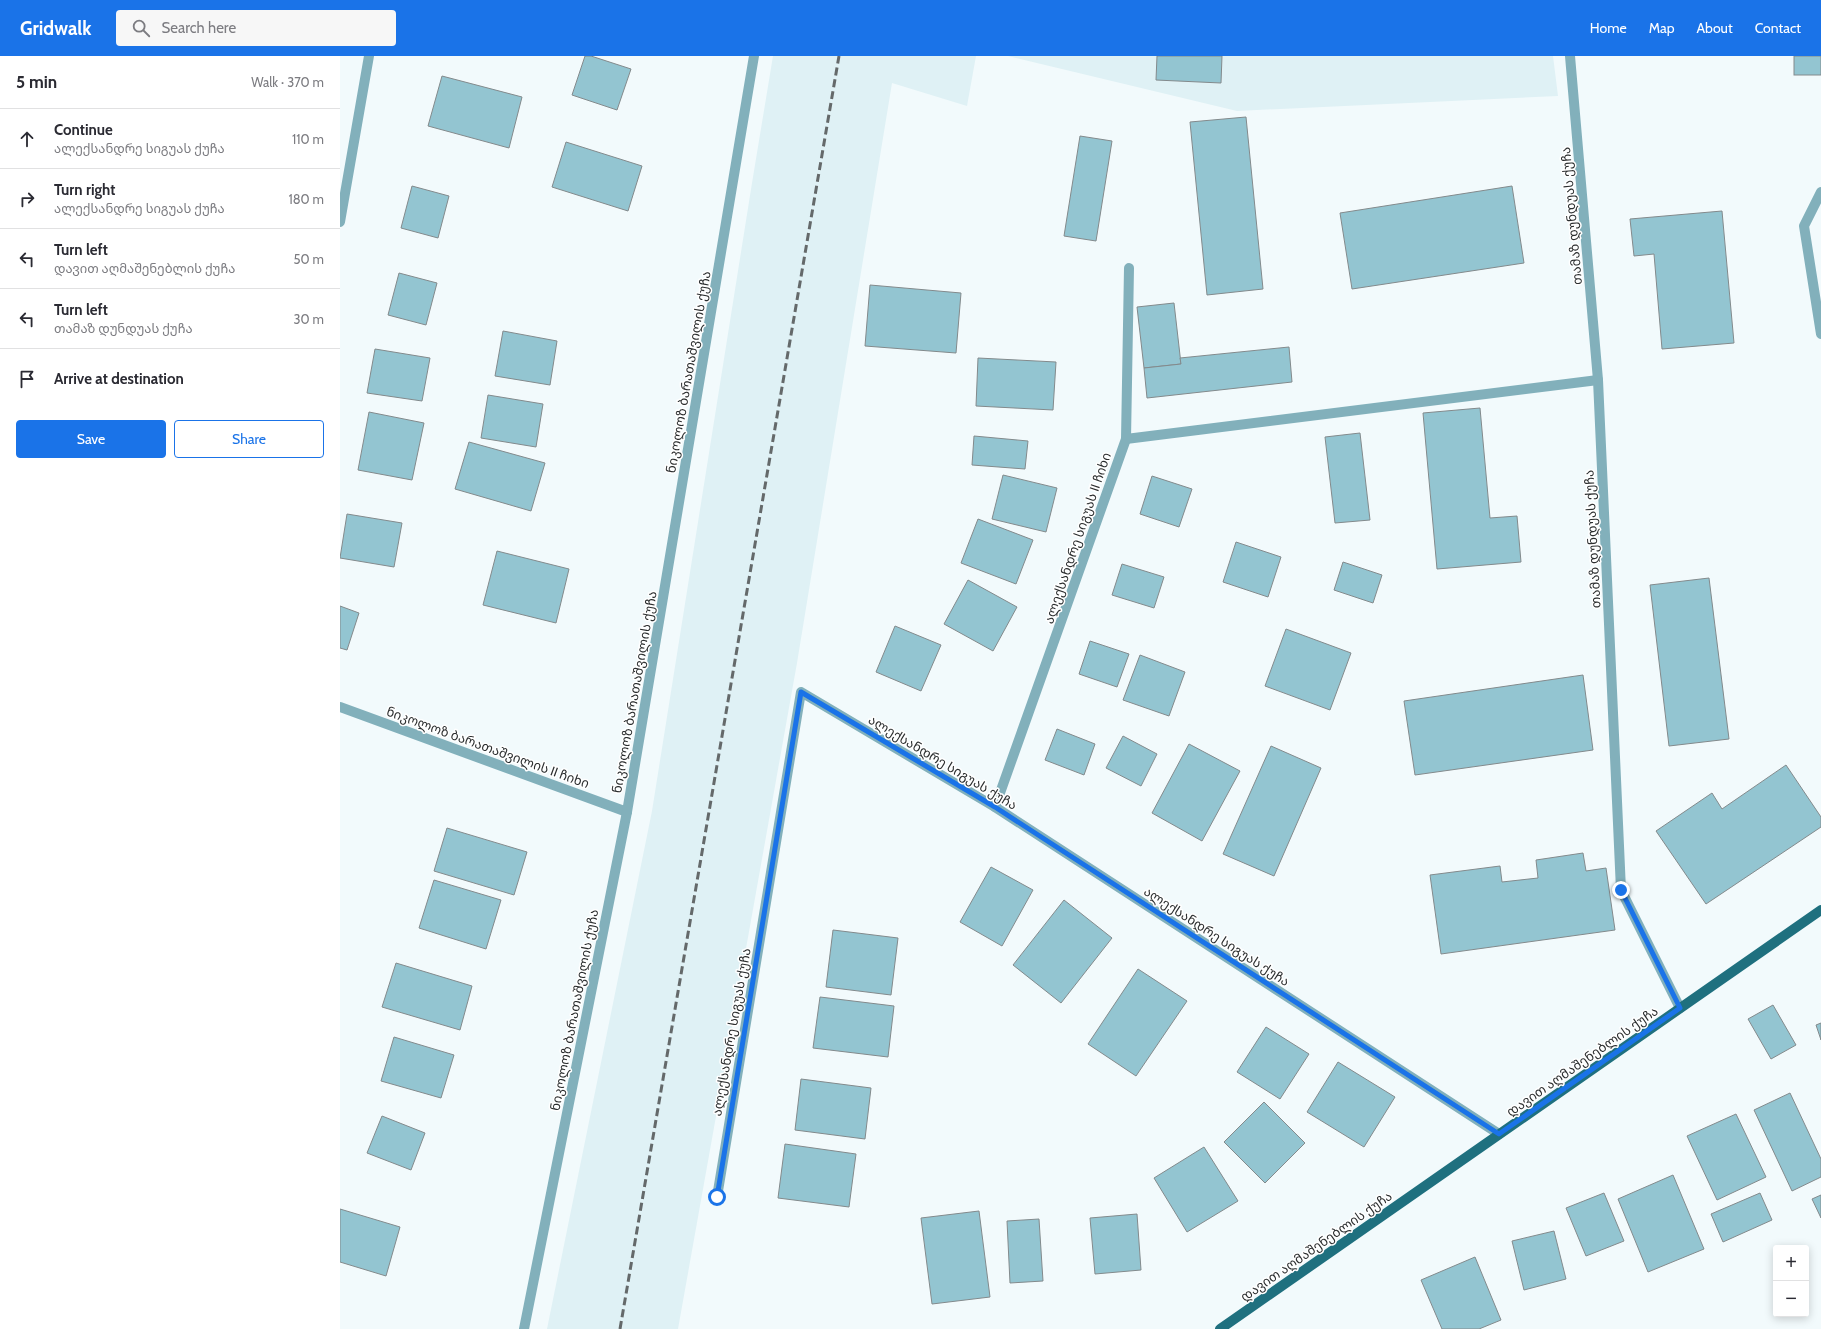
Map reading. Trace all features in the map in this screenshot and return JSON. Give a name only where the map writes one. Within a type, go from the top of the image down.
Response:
[{"type":"main road","name":"დავით აღმაშენებლის ქუჩა","points":[[1220,1329],[1821,910]]},
{"type":"street","points":[[340,222],[369,56]]},
{"type":"street","name":"ნიკოლოზ ბარათაშვილის ქუჩა","points":[[524,1329],[627,812],[754,56]]},
{"type":"street","name":"თამაზ დუნდუას ქუჩა","points":[[1570,56],[1598,380],[1621,890],[1680,1008]]},
{"type":"street","points":[[1821,192],[1804,226],[1821,334]]},
{"type":"street","name":"ალექსანდრე სიგუას II ჩიხი","points":[[995,807],[1126,439],[1129,268]]},
{"type":"street","points":[[1126,439],[1598,380]]},
{"type":"street","name":"ალექსანდრე სიგუას ქუჩა","points":[[717,1197],[801,692],[995,807],[1499,1134]]},
{"type":"street","name":"ნიკოლოზ ბარათაშვილის II ჩიხი","points":[[340,707],[627,812]]},
{"type":"shaded area","points":[[773,56],[976,56],[967,106],[892,83],[797,663],[678,1329],[547,1329],[652,811]]},
{"type":"shaded area","points":[[1008,56],[1553,56],[1558,96],[1237,111]]},
{"type":"building","points":[[585,56],[591,56],[631,69],[617,110],[572,95]]},
{"type":"building","points":[[1157,56],[1222,56],[1221,83],[1156,80]]},
{"type":"building","points":[[1794,56],[1821,56],[1821,75],[1794,75]]},
{"type":"building","points":[[442,76],[522,97],[509,148],[428,126]]},
{"type":"building","points":[[1246,117],[1263,289],[1207,295],[1190,122]]},
{"type":"building","points":[[1080,136],[1112,141],[1096,241],[1064,236]]},
{"type":"building","points":[[566,142],[642,166],[628,211],[552,187]]},
{"type":"building","points":[[412,186],[449,196],[438,238],[401,228]]},
{"type":"building","points":[[1512,186],[1524,263],[1352,289],[1340,213]]},
{"type":"building","points":[[1722,211],[1734,343],[1662,349],[1654,254],[1634,256],[1630,219]]},
{"type":"building","points":[[399,273],[437,283],[426,325],[388,315]]},
{"type":"building","points":[[870,285],[961,293],[956,353],[865,346]]},
{"type":"building","points":[[1174,303],[1181,364],[1144,368],[1137,307]]},
{"type":"building","points":[[503,331],[557,341],[550,385],[495,376]]},
{"type":"building","points":[[1289,347],[1292,382],[1147,398],[1144,368],[1181,364],[1180,358]]},
{"type":"building","points":[[375,349],[430,358],[422,401],[367,393]]},
{"type":"building","points":[[978,358],[1056,362],[1053,410],[976,406]]},
{"type":"building","points":[[488,395],[543,404],[536,447],[481,438]]},
{"type":"building","points":[[1480,408],[1490,518],[1517,516],[1521,562],[1437,569],[1423,413]]},
{"type":"building","points":[[369,412],[424,423],[412,480],[358,470]]},
{"type":"building","points":[[1360,433],[1370,520],[1335,523],[1325,437]]},
{"type":"building","points":[[974,436],[1028,441],[1025,469],[972,465]]},
{"type":"building","points":[[469,442],[545,463],[531,511],[455,489]]},
{"type":"building","points":[[1003,475],[1057,488],[1046,532],[992,519]]},
{"type":"building","points":[[1152,476],[1192,489],[1179,527],[1140,514]]},
{"type":"building","points":[[347,514],[402,523],[394,567],[340,558]]},
{"type":"building","points":[[978,519],[1033,540],[1016,584],[961,563]]},
{"type":"building","points":[[1236,542],[1281,557],[1268,597],[1223,582]]},
{"type":"building","points":[[497,551],[569,569],[556,623],[483,605]]},
{"type":"building","points":[[1343,562],[1382,575],[1373,603],[1334,590]]},
{"type":"building","points":[[1122,564],[1164,577],[1154,608],[1112,595]]},
{"type":"building","points":[[1709,578],[1729,739],[1669,746],[1650,585]]},
{"type":"building","points":[[968,580],[1017,607],[993,651],[944,624]]},
{"type":"building","points":[[340,606],[359,613],[347,650],[340,648]]},
{"type":"building","points":[[895,626],[941,645],[921,691],[876,672]]},
{"type":"building","points":[[1286,629],[1351,653],[1330,710],[1265,686]]},
{"type":"building","points":[[1090,641],[1129,654],[1117,687],[1079,674]]},
{"type":"building","points":[[1140,655],[1185,672],[1169,716],[1123,700]]},
{"type":"building","points":[[1583,675],[1593,750],[1415,775],[1404,701]]},
{"type":"building","points":[[1057,729],[1095,744],[1084,775],[1045,760]]},
{"type":"building","points":[[1123,736],[1157,754],[1141,786],[1106,768]]},
{"type":"building","points":[[1189,744],[1240,771],[1202,841],[1152,813]]},
{"type":"building","points":[[1271,746],[1321,768],[1274,876],[1223,854]]},
{"type":"building","points":[[1786,765],[1821,817],[1821,827],[1706,904],[1656,831],[1712,793],[1722,809]]},
{"type":"building","points":[[447,828],[527,852],[514,895],[434,871]]},
{"type":"building","points":[[1583,853],[1586,871],[1606,868],[1615,930],[1441,954],[1430,875],[1500,866],[1502,882],[1538,878],[1536,860]]},
{"type":"building","points":[[991,867],[1033,890],[1002,946],[960,922]]},
{"type":"building","points":[[434,880],[501,900],[486,949],[419,928]]},
{"type":"building","points":[[1064,900],[1112,938],[1061,1003],[1013,965]]},
{"type":"building","points":[[833,930],[898,938],[891,995],[826,987]]},
{"type":"building","points":[[396,963],[472,986],[460,1030],[382,1007]]},
{"type":"building","points":[[1138,969],[1187,1001],[1136,1076],[1088,1044]]},
{"type":"building","points":[[820,997],[894,1006],[888,1057],[813,1048]]},
{"type":"building","points":[[1773,1005],[1796,1045],[1771,1059],[1748,1019]]},
{"type":"building","points":[[1821,1023],[1821,1040],[1816,1025]]},
{"type":"building","points":[[1266,1027],[1309,1054],[1280,1099],[1237,1072]]},
{"type":"building","points":[[394,1037],[454,1055],[441,1098],[381,1081]]},
{"type":"building","points":[[1338,1062],[1395,1097],[1364,1147],[1307,1112]]},
{"type":"building","points":[[801,1079],[871,1088],[865,1139],[795,1130]]},
{"type":"building","points":[[1790,1093],[1821,1159],[1821,1177],[1792,1191],[1754,1110]]},
{"type":"building","points":[[1264,1102],[1305,1143],[1265,1183],[1224,1142]]},
{"type":"building","points":[[1736,1114],[1766,1177],[1717,1200],[1687,1136]]},
{"type":"building","points":[[382,1116],[425,1133],[411,1170],[367,1153]]},
{"type":"building","points":[[785,1144],[856,1154],[849,1207],[778,1198]]},
{"type":"building","points":[[1204,1147],[1238,1201],[1187,1232],[1154,1178]]},
{"type":"building","points":[[1673,1175],[1704,1249],[1648,1272],[1618,1199]]},
{"type":"building","points":[[1604,1193],[1624,1241],[1586,1256],[1566,1208]]},
{"type":"building","points":[[1760,1193],[1772,1220],[1723,1242],[1711,1214]]},
{"type":"building","points":[[1821,1195],[1821,1218],[1812,1199]]},
{"type":"building","points":[[340,1209],[400,1227],[386,1276],[340,1262]]},
{"type":"building","points":[[979,1211],[990,1297],[932,1304],[921,1218]]},
{"type":"building","points":[[1137,1214],[1141,1270],[1095,1274],[1090,1218]]},
{"type":"building","points":[[1039,1219],[1043,1281],[1010,1283],[1007,1221]]},
{"type":"building","points":[[1554,1231],[1566,1279],[1524,1290],[1512,1241]]},
{"type":"building","points":[[1475,1257],[1501,1320],[1479,1329],[1442,1329],[1421,1280]]},
{"type":"railway","points":[[620,1329],[839,56]]},
{"type":"route","points":[[717,1197],[801,692],[995,807],[1499,1134],[1680,1008],[1621,890]]}]
